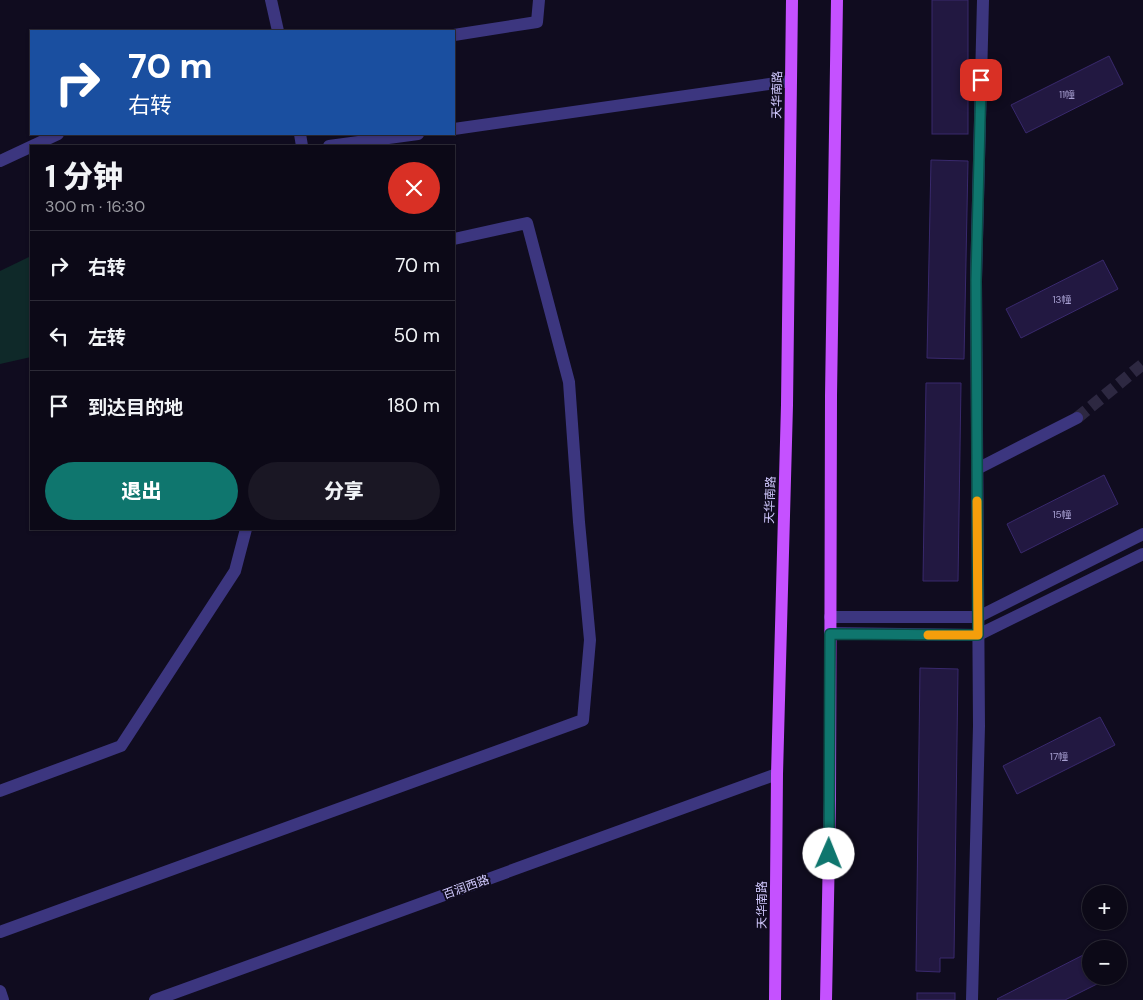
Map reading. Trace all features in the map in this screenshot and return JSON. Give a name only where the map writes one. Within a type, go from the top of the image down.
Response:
[{"type":"main road","name":"天华南路","points":[[775,1000],[777,774],[787,405],[792,0]]},
{"type":"main road","points":[[826,1000],[830,800],[831,396],[837,0]]},
{"type":"street","points":[[271,0],[278,30]]},
{"type":"street","points":[[455,35],[538,22],[540,0]]},
{"type":"street","points":[[972,1000],[979,726],[976,280],[983,0]]},
{"type":"street","points":[[455,129],[790,81]]},
{"type":"street","points":[[34,145],[56,135]]},
{"type":"street","points":[[336,145],[411,135]]},
{"type":"street","points":[[0,161],[30,147]]},
{"type":"street","points":[[0,932],[583,720],[590,640],[569,382],[527,223],[455,239]]},
{"type":"street","points":[[977,468],[1077,418]]},
{"type":"street","points":[[0,792],[121,746],[235,571],[246,530]]},
{"type":"street","points":[[830,617],[978,616],[1143,534]]},
{"type":"street","points":[[830,634],[978,635],[1143,554]]},
{"type":"street","name":"百润西路","points":[[155,1000],[777,774]]},
{"type":"street","points":[[0,991],[3,1000]]},
{"type":"green space","points":[[30,256],[30,357],[0,364],[0,271]]},
{"type":"building","points":[[932,0],[968,0],[968,134],[932,134]]},
{"type":"building","points":[[1109,56],[1123,84],[1026,133],[1011,105]]},
{"type":"building","points":[[931,160],[968,161],[964,359],[927,358]]},
{"type":"building","points":[[1103,260],[1118,289],[1021,338],[1006,309]]},
{"type":"building","points":[[926,383],[961,383],[958,581],[923,581]]},
{"type":"building","points":[[1104,475],[1118,504],[1021,553],[1007,524]]},
{"type":"building","points":[[920,668],[958,669],[954,958],[940,958],[940,972],[916,971]]},
{"type":"building","points":[[1100,717],[1115,745],[1017,794],[1003,766]]},
{"type":"building","points":[[1082,956],[1082,985],[1095,985],[1065,1000],[997,999]]},
{"type":"building","points":[[917,993],[955,993],[955,1000],[917,1000]]},
{"type":"tunnel","points":[[1077,418],[1143,364]]},
{"type":"slow traffic","points":[[928,635],[978,635],[977,501]]},
{"type":"route","points":[[829,854],[830,634],[978,635],[976,280],[981,80]]}]
